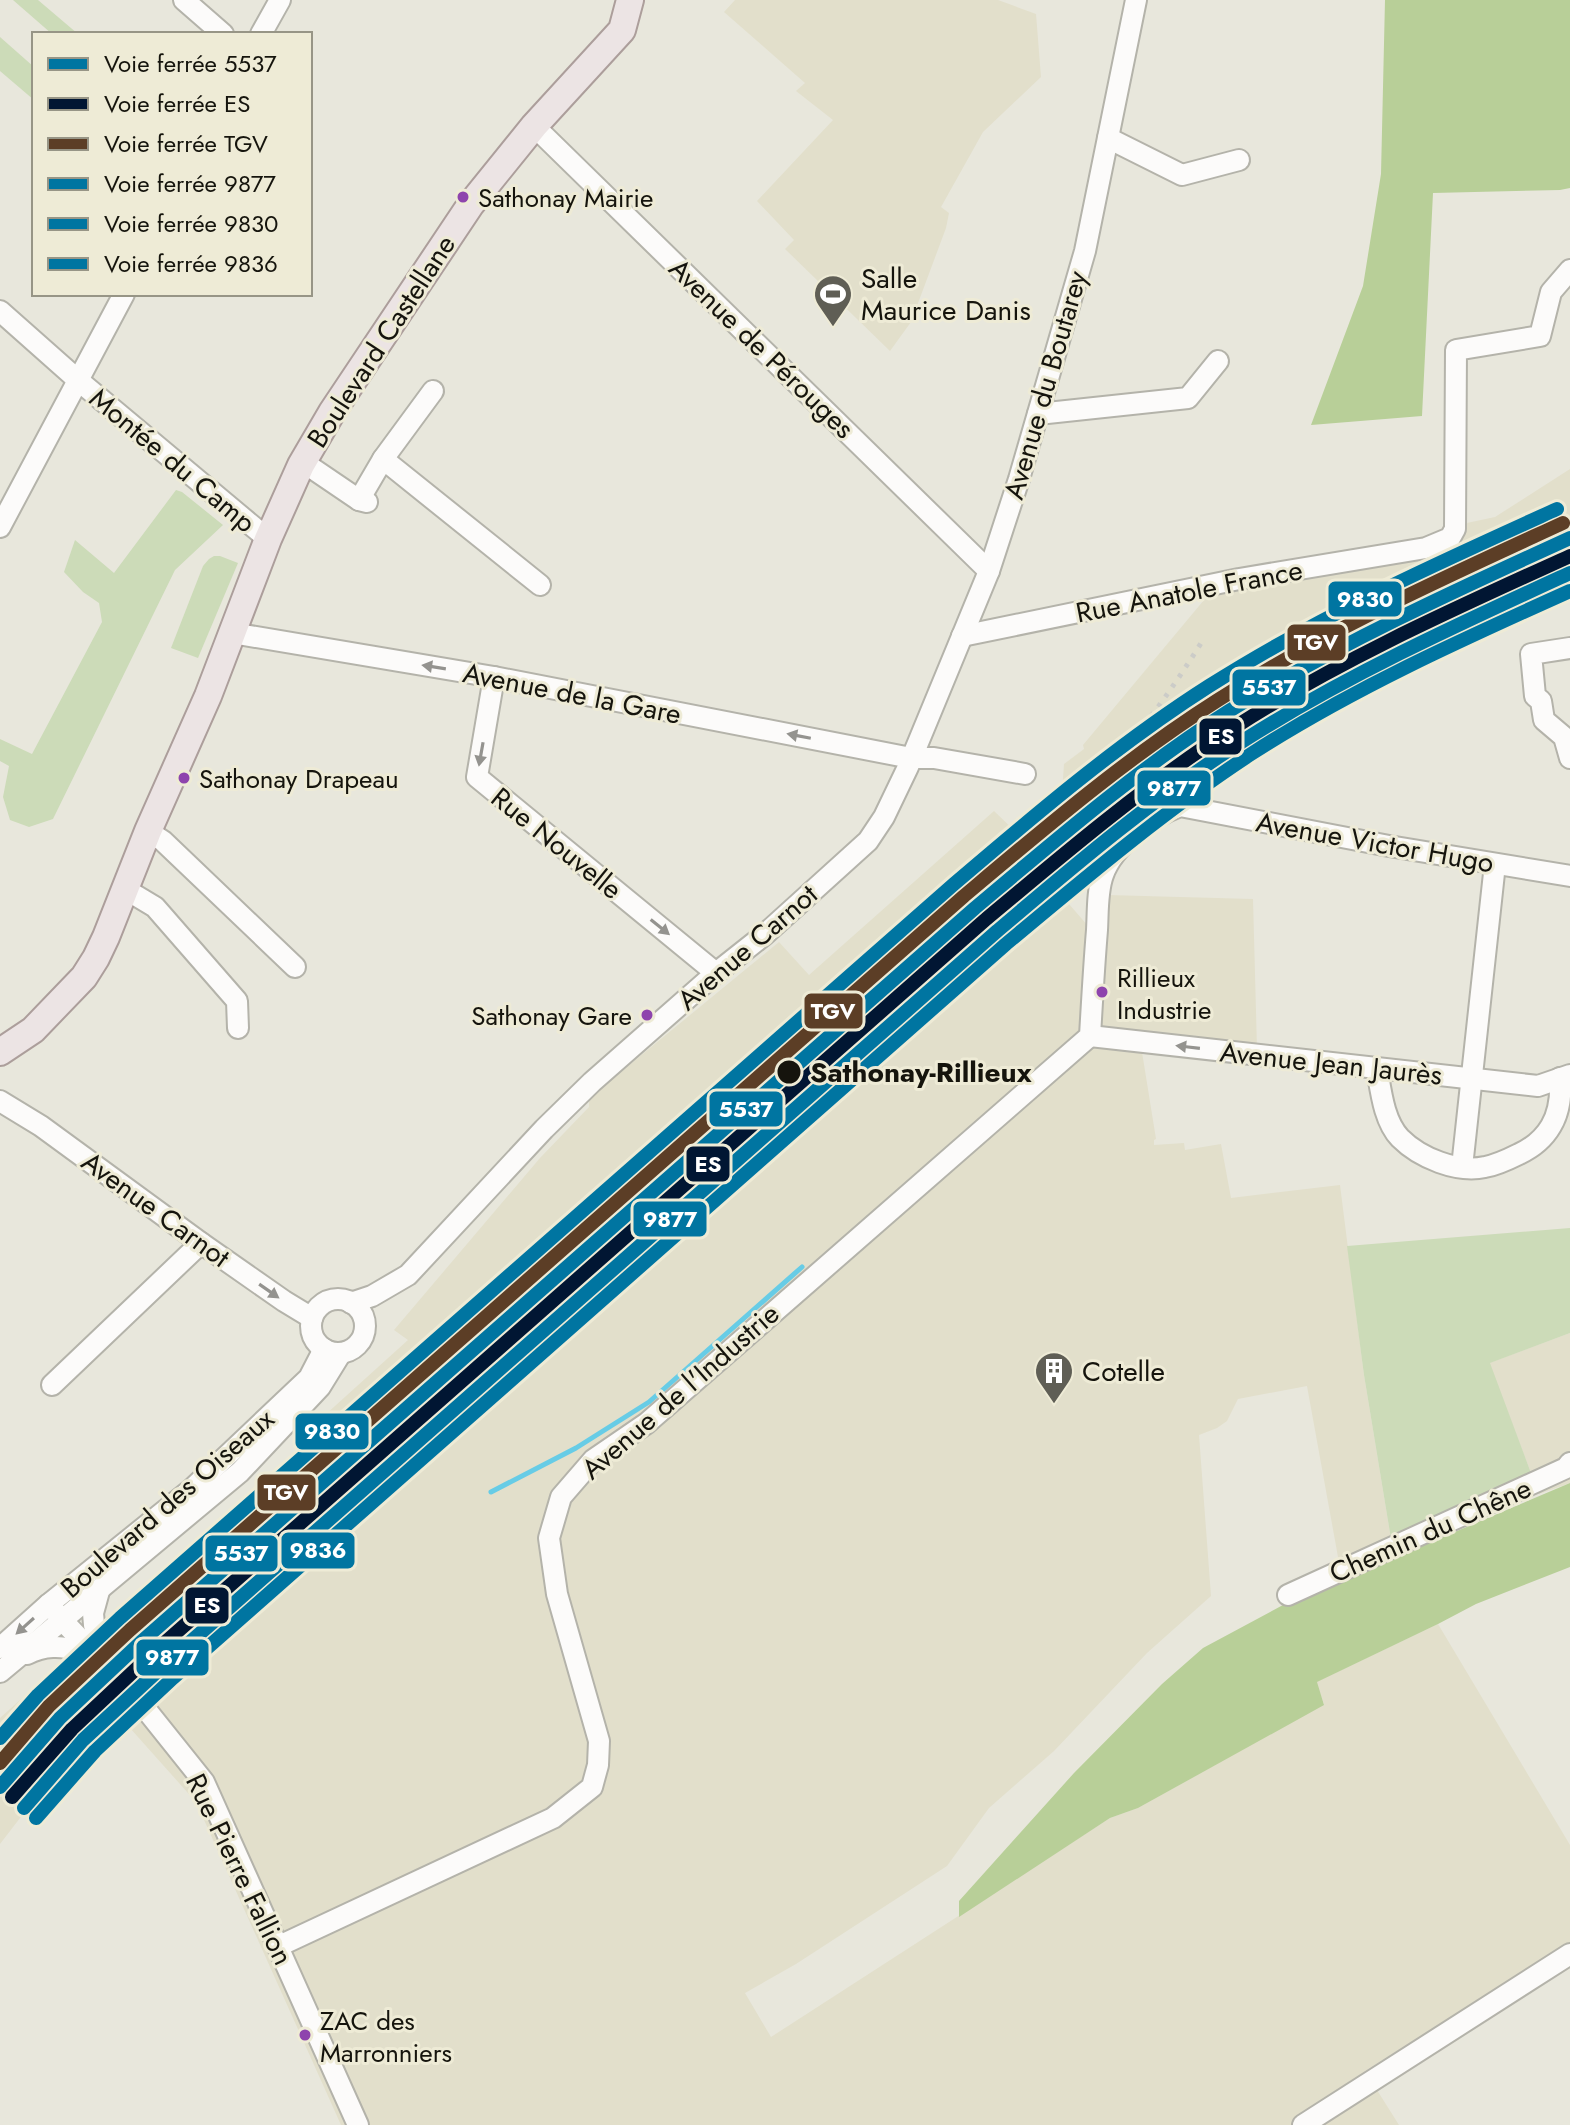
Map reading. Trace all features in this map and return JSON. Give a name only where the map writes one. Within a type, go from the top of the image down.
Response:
[{"type":"main road","name":"Boulevard Castellane","points":[[0,1052],[33,1030],[84,977],[106,937],[148,831],[208,696],[268,539],[303,462],[332,412],[455,226],[534,126],[622,30],[630,0]]},
{"type":"street","points":[[184,0],[221,32]]},
{"type":"street","points":[[262,32],[280,0]]},
{"type":"street","name":"Avenue du Boutarey","points":[[911,758],[989,571],[1038,414],[1085,251],[1136,0]]},
{"type":"street","name":"Avenue de Pérouges","points":[[534,126],[989,571]]},
{"type":"street","points":[[1108,138],[1182,175],[1239,160]]},
{"type":"street","name":"Rue Anatole France","points":[[962,636],[1239,579],[1426,548],[1450,538],[1455,529],[1456,350],[1540,336],[1551,292],[1570,270]]},
{"type":"street","points":[[0,527],[123,296]]},
{"type":"street","name":"Montée du Camp","points":[[0,311],[268,539]]},
{"type":"street","points":[[1038,414],[1188,398],[1218,361]]},
{"type":"street","points":[[303,462],[363,501],[383,459],[433,391]]},
{"type":"street","points":[[383,459],[540,585]]},
{"type":"street","name":"Avenue de la Gare","points":[[232,633],[494,677],[911,758],[934,758],[1025,774]]},
{"type":"street","points":[[1569,750],[1564,737],[1544,720],[1541,701],[1535,696],[1531,654],[1570,648]]},
{"type":"street","name":"Rue Nouvelle","points":[[494,677],[477,777],[716,973]]},
{"type":"street","name":"Avenue Carnot","points":[[357,1310],[408,1275],[592,1082],[764,935],[868,841],[893,802],[911,758]]},
{"type":"street","name":"Avenue Victor Hugo","points":[[1090,1036],[1098,902],[1103,875],[1116,852],[1152,820],[1180,806],[1389,846],[1570,876]]},
{"type":"street","points":[[148,831],[163,841],[295,967]]},
{"type":"street","points":[[1462,1167],[1495,864]]},
{"type":"street","points":[[125,889],[155,907],[237,1001],[238,1028]]},
{"type":"street","name":"Avenue Jean Jaurès","points":[[1090,1036],[1538,1086],[1565,1076]]},
{"type":"street","name":"Avenue de l'Industrie","points":[[279,1946],[553,1818],[592,1787],[598,1765],[599,1741],[557,1594],[549,1538],[561,1497],[593,1460],[647,1423],[1090,1036]]},
{"type":"street","points":[[1377,1069],[1384,1107],[1399,1137],[1430,1158],[1462,1167],[1482,1168],[1526,1151],[1551,1127],[1565,1076]]},
{"type":"street","name":"Avenue Carnot","points":[[0,1101],[41,1126],[201,1243],[312,1318]]},
{"type":"street","points":[[52,1385],[201,1243]]},
{"type":"street","points":[[344,1300],[357,1310],[365,1325],[361,1340],[355,1346],[332,1351],[313,1335],[312,1318],[328,1301],[344,1300]]},
{"type":"street","name":"Boulevard des Oiseaux","points":[[9,1653],[63,1621],[240,1472],[320,1387],[332,1351]]},
{"type":"street","name":"Boulevard des Oiseaux","points":[[0,1672],[9,1653],[49,1604],[193,1488],[309,1378],[332,1351]]},
{"type":"street","name":"Chemin du Chêne","points":[[1288,1595],[1566,1468],[1570,1463]]},
{"type":"street","points":[[9,1653],[67,1648],[106,1666],[105,1648],[94,1625],[99,1591]]},
{"type":"street","name":"Rue Pierre Fallion","points":[[49,1604],[140,1702],[204,1782],[358,2125]]},
{"type":"street","points":[[1303,2125],[1570,1954]]},
{"type":"shaded area","points":[[735,0],[998,0],[1036,14],[1041,77],[983,132],[941,207],[949,213],[946,228],[911,322],[890,351],[785,249],[794,240],[757,201],[833,120],[796,91],[805,83],[724,12]]},
{"type":"shaded area","points":[[1570,469],[1570,598],[1514,624],[1383,675],[1385,681],[1251,731],[1250,736],[1167,774],[1154,782],[1149,794],[1055,863],[1057,866],[1044,875],[1088,926],[1107,895],[1253,899],[1257,1049],[1142,1052],[1156,1139],[1154,1145],[1184,1143],[1185,1150],[1221,1144],[1231,1198],[1340,1185],[1364,1375],[1392,1545],[1340,1568],[1307,1386],[1238,1399],[1227,1421],[1199,1435],[1211,1596],[1147,1653],[1054,1751],[989,1808],[947,1866],[796,1964],[745,1993],[771,2037],[1110,1818],[1138,1808],[1324,1704],[1316,1682],[1438,1624],[1570,1845],[1570,1942],[1365,2071],[1399,2125],[341,2125],[196,1802],[113,1709],[57,1770],[0,1844],[0,1718],[299,1450],[325,1415],[408,1340],[394,1330],[540,1158],[589,1107],[589,1098],[779,942],[809,975],[994,811],[1017,833],[1062,794],[1064,764],[1084,749],[1083,745],[1209,594],[1439,552],[1462,524],[1495,517]]},
{"type":"shaded area","points":[[1570,1333],[1570,1483],[1539,1494],[1489,1363]]},
{"type":"green space","points":[[13,0],[38,0],[76,32],[50,32]]},
{"type":"green space","points":[[1385,0],[1570,0],[1570,188],[1433,193],[1422,416],[1311,425],[1363,286],[1381,174]]},
{"type":"green space","points":[[0,37],[32,65],[32,98],[0,71]]},
{"type":"green space","points":[[176,490],[223,525],[175,570],[53,819],[29,827],[10,820],[3,797],[9,766],[0,761],[0,739],[32,754],[102,622],[99,603],[64,572],[75,540],[114,573]]},
{"type":"green space","points":[[214,556],[238,563],[198,658],[171,648],[203,566]]},
{"type":"green space","points":[[1570,1228],[1570,1333],[1490,1363],[1531,1473],[1392,1545],[1347,1246]]},
{"type":"green space","points":[[1570,1483],[1570,1567],[1476,1604],[1317,1682],[1324,1705],[1138,1808],[1110,1818],[959,1917],[959,1901],[1074,1773],[1162,1684],[1203,1648],[1283,1605]]},
{"type":"waterway","points":[[491,1492],[576,1448],[649,1402],[802,1267]]},
{"type":"railway","points":[[1025,844],[1078,799],[1123,751],[1203,640]]},
{"type":"rail line","name":"9830","points":[[0,1738],[38,1695],[120,1618],[954,884],[1078,780],[1175,708],[1293,636],[1557,509]]},
{"type":"rail line","name":"TGV","points":[[0,1763],[49,1706],[130,1630],[964,896],[1088,794],[1185,722],[1301,650],[1563,523]]},
{"type":"rail line","name":"5537","points":[[0,1787],[60,1718],[141,1642],[975,908],[1099,805],[1196,733],[1312,663],[1397,619],[1570,538]]},
{"type":"rail line","name":"ES","points":[[12,1797],[72,1729],[152,1654],[985,920],[1107,819],[1202,749],[1275,702],[1400,636],[1570,556]]},
{"type":"rail line","name":"9877","points":[[24,1808],[83,1740],[163,1666],[996,932],[1118,831],[1181,783],[1285,715],[1405,651],[1570,573]]},
{"type":"rail line","name":"9836","points":[[36,1818],[95,1751],[173,1678],[1006,944],[1126,846],[1187,798],[1289,730],[1448,647],[1570,591]]},
{"type":"place","name":"Sathonay Mairie","points":[[463,197]]},
{"type":"place","name":"Salle Maurice Danis","points":[[833,328]]},
{"type":"place","name":"Sathonay Drapeau","points":[[184,778]]},
{"type":"place","name":"Rillieux Industrie","points":[[1102,992]]},
{"type":"place","name":"Sathonay Gare","points":[[647,1015]]},
{"type":"place","name":"Sathonay-Rillieux","points":[[789,1072]]},
{"type":"place","name":"Cotelle","points":[[1054,1405]]},
{"type":"place","name":"ZAC des Marronniers","points":[[305,2035]]}]
